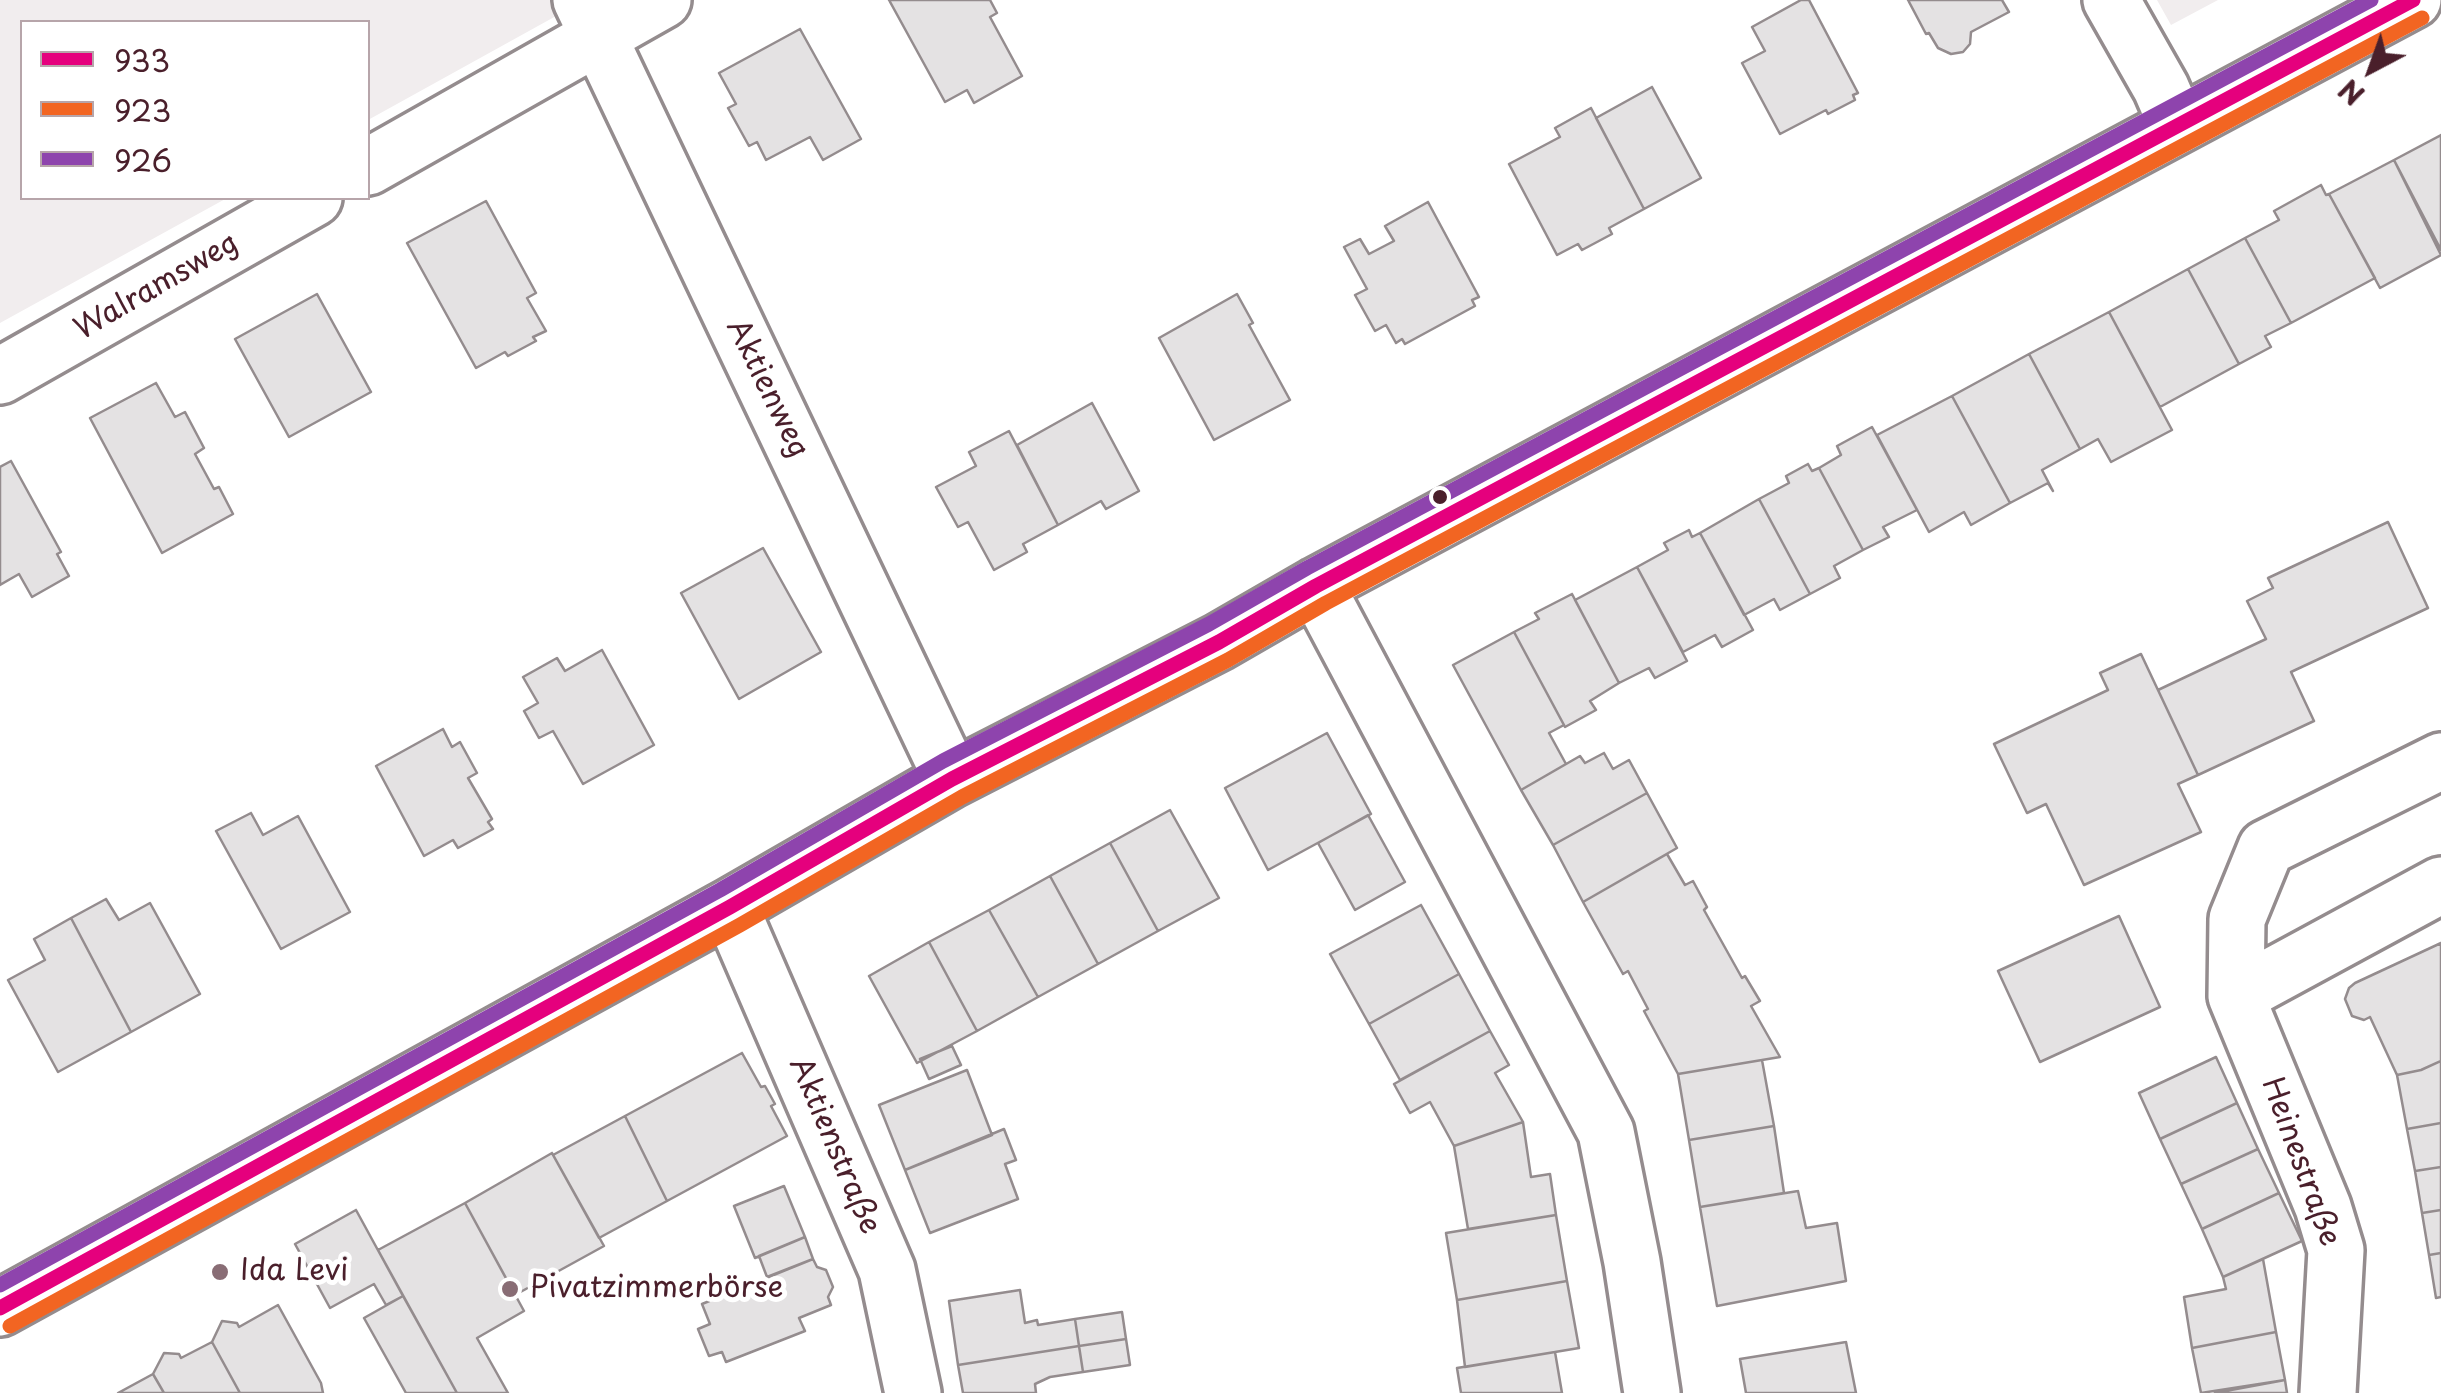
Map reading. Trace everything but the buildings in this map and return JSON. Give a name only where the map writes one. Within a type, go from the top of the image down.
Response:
[{"type":"street","points":[[370,166],[589,18],[664,0]]},
{"type":"street","points":[[2111,0],[2161,88],[2176,124]]},
{"type":"street","points":[[0,1308],[730,907],[952,779],[1219,642],[1316,586],[2414,0]]},
{"type":"street","name":"Aktienweg","points":[[589,18],[952,779]]},
{"type":"street","name":"Walramsweg","points":[[0,376],[310,200]]},
{"type":"street","points":[[1316,586],[1606,1132],[1632,1262],[1652,1393]]},
{"type":"street","points":[[2441,761],[2266,848],[2237,919],[2236,996],[2441,885]]},
{"type":"street","name":"Aktienstraße","points":[[730,907],[887,1270],[913,1393]]},
{"type":"street","name":"Heinestraße","points":[[2236,996],[2322,1206],[2336,1250],[2328,1393]]},
{"type":"shaded area","points":[[0,0],[585,0],[370,119],[370,20],[20,20],[20,200],[223,200],[0,323]]},
{"type":"shaded area","points":[[2157,0],[2218,0],[2171,25]]},
{"type":"transit line","name":"926","points":[[0,1285],[720,890],[943,761],[1209,624],[2371,0]]},
{"type":"transit line","name":"933","points":[[0,1308],[730,907],[952,779],[1219,642],[1316,586],[2413,0]]},
{"type":"transit line","name":"923","points":[[10,1326],[740,925],[962,797],[1228,660],[1326,603],[2422,18]]},
{"type":"place","name":"Ida Levi","points":[[220,1272]]},
{"type":"place","name":"Pivatzimmerbörse","points":[[510,1289]]}]
